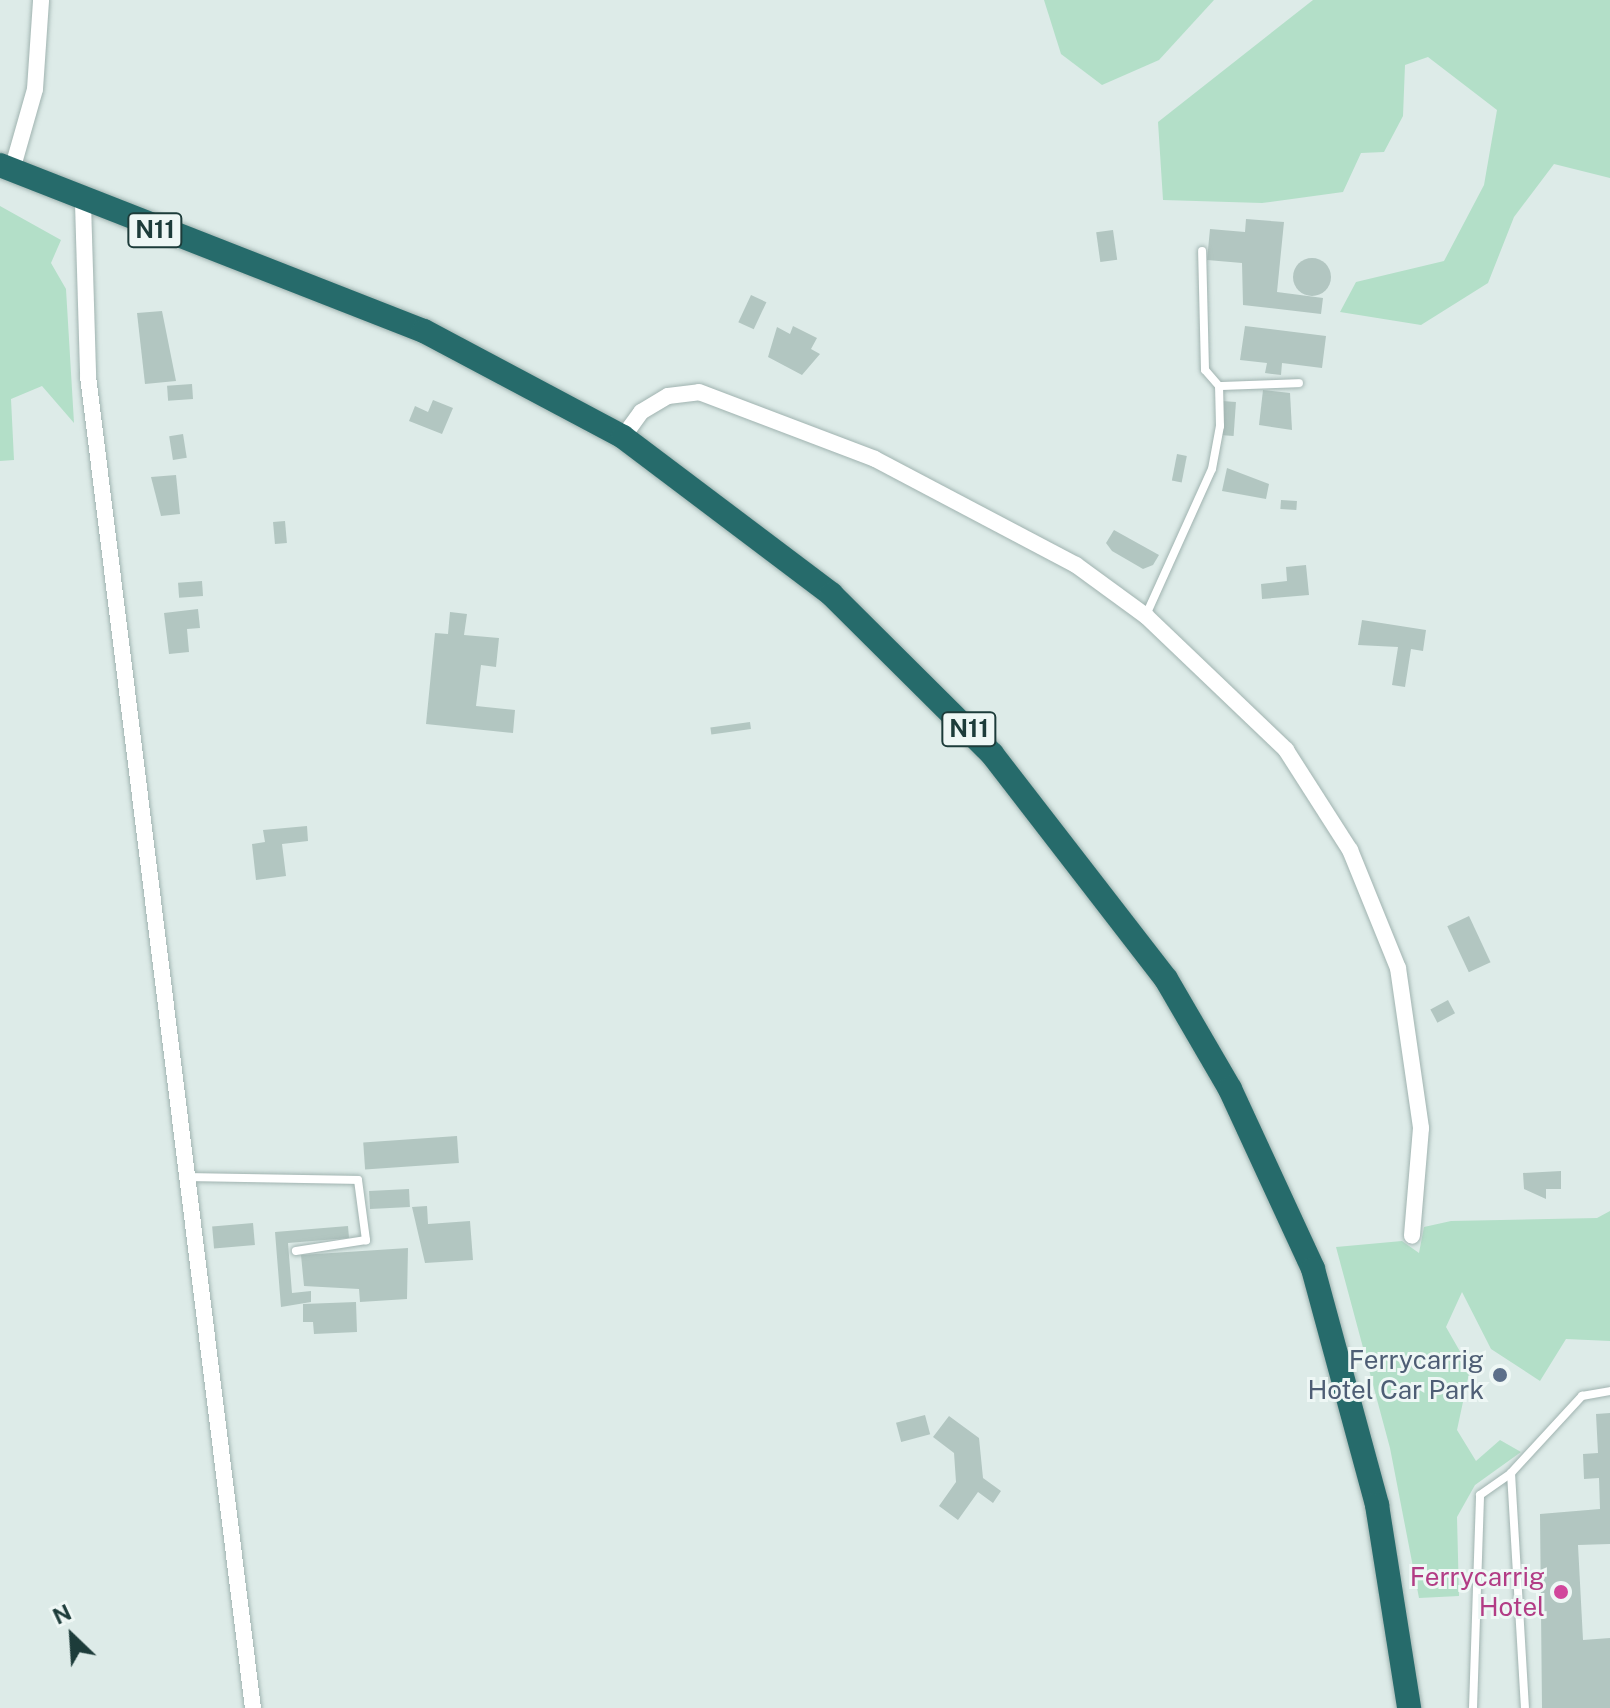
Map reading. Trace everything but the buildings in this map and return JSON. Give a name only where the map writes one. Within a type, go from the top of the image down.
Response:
[{"type":"highway","name":"N11","points":[[6,168],[83,203],[424,331],[623,437],[729,511],[913,670],[1073,852],[1166,979],[1230,1089],[1313,1269],[1377,1505],[1409,1708]]},
{"type":"street","points":[[6,168],[35,89],[41,0]]},
{"type":"street","points":[[83,203],[88,376],[190,1177],[253,1708]]},
{"type":"street","points":[[623,437],[641,412],[668,396],[699,392],[725,399],[889,467],[1076,565],[1146,616],[1286,750],[1321,798],[1386,928],[1421,1128],[1412,1236]]},
{"type":"lane","points":[[1146,616],[1212,469],[1219,386],[1205,370],[1202,251]]},
{"type":"lane","points":[[1219,386],[1299,383]]},
{"type":"lane","points":[[190,1177],[358,1180],[366,1240],[296,1251]]},
{"type":"lane","points":[[1473,1708],[1480,1495],[1511,1473],[1582,1396],[1610,1391]]},
{"type":"lane","points":[[1511,1473],[1525,1708]]},
{"type":"green space","points":[[1044,0],[1214,0],[1159,60],[1102,85],[1061,54]]},
{"type":"green space","points":[[1313,0],[1610,0],[1610,178],[1554,164],[1514,217],[1488,283],[1421,325],[1340,312],[1356,282],[1444,261],[1484,185],[1497,110],[1428,57],[1405,65],[1403,116],[1384,152],[1361,153],[1343,192],[1262,203],[1163,200],[1158,122]]},
{"type":"green space","points":[[0,206],[61,240],[51,263],[66,289],[74,423],[42,386],[11,399],[14,460],[0,461]]},
{"type":"green space","points":[[1610,1211],[1610,1341],[1566,1339],[1540,1381],[1491,1349],[1462,1292],[1446,1327],[1470,1369],[1457,1430],[1476,1461],[1500,1440],[1521,1452],[1475,1485],[1457,1517],[1459,1596],[1419,1598],[1390,1448],[1336,1247],[1402,1241],[1419,1253],[1424,1227],[1451,1221],[1597,1218]]},
{"type":"place","name":"Ferrycarrig Hotel Car Park","points":[[1500,1375]]},
{"type":"place","name":"Ferrycarrig Hotel","points":[[1561,1592]]}]
